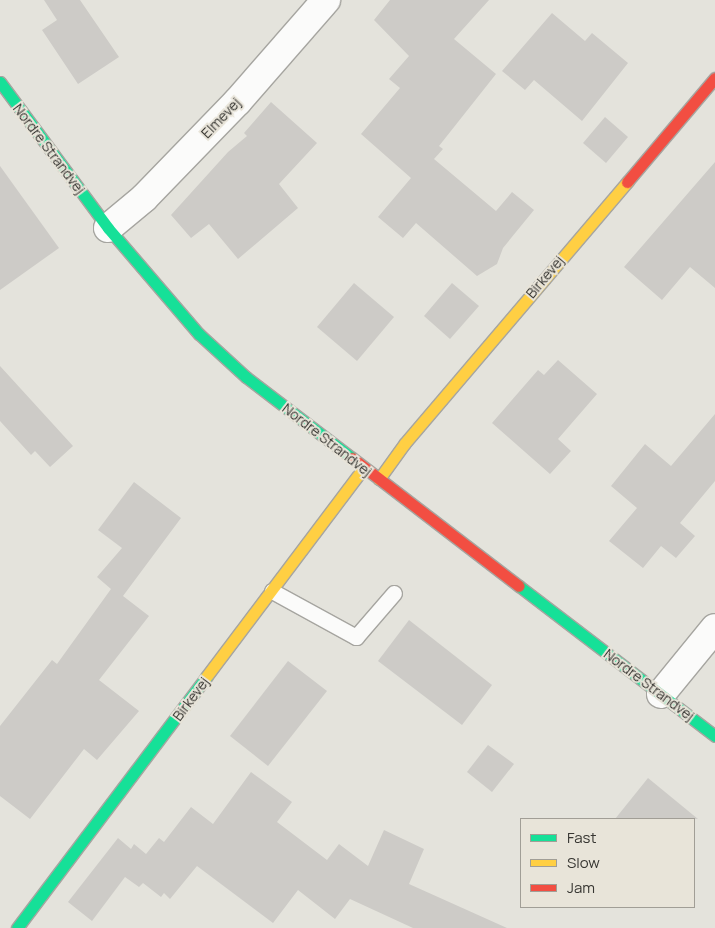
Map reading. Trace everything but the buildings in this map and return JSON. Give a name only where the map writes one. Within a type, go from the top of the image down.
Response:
[{"type":"street","name":"Elmevej","points":[[108,228],[144,198],[238,102],[326,0]]},
{"type":"street","name":"Birkevej","points":[[379,479],[404,443],[715,78]]},
{"type":"street","name":"Nordre Strandvej","points":[[4,96],[108,228],[199,334],[246,377],[715,736]]},
{"type":"street","name":"Birkevej","points":[[18,928],[363,468]]},
{"type":"street","points":[[661,694],[715,628]]},
{"type":"lane","points":[[272,591],[356,637],[394,593]]},
{"type":"traffic: fast","points":[[0,82],[108,228],[199,334],[246,377],[352,458]]},
{"type":"traffic: fast","points":[[519,586],[715,736]]},
{"type":"traffic: fast","points":[[17,928],[206,677]]},
{"type":"traffic: slow","points":[[379,479],[405,443],[627,182]]},
{"type":"traffic: slow","points":[[206,677],[363,469]]},
{"type":"traffic: jam","points":[[627,182],[715,78]]},
{"type":"traffic: jam","points":[[352,458],[519,586]]}]
